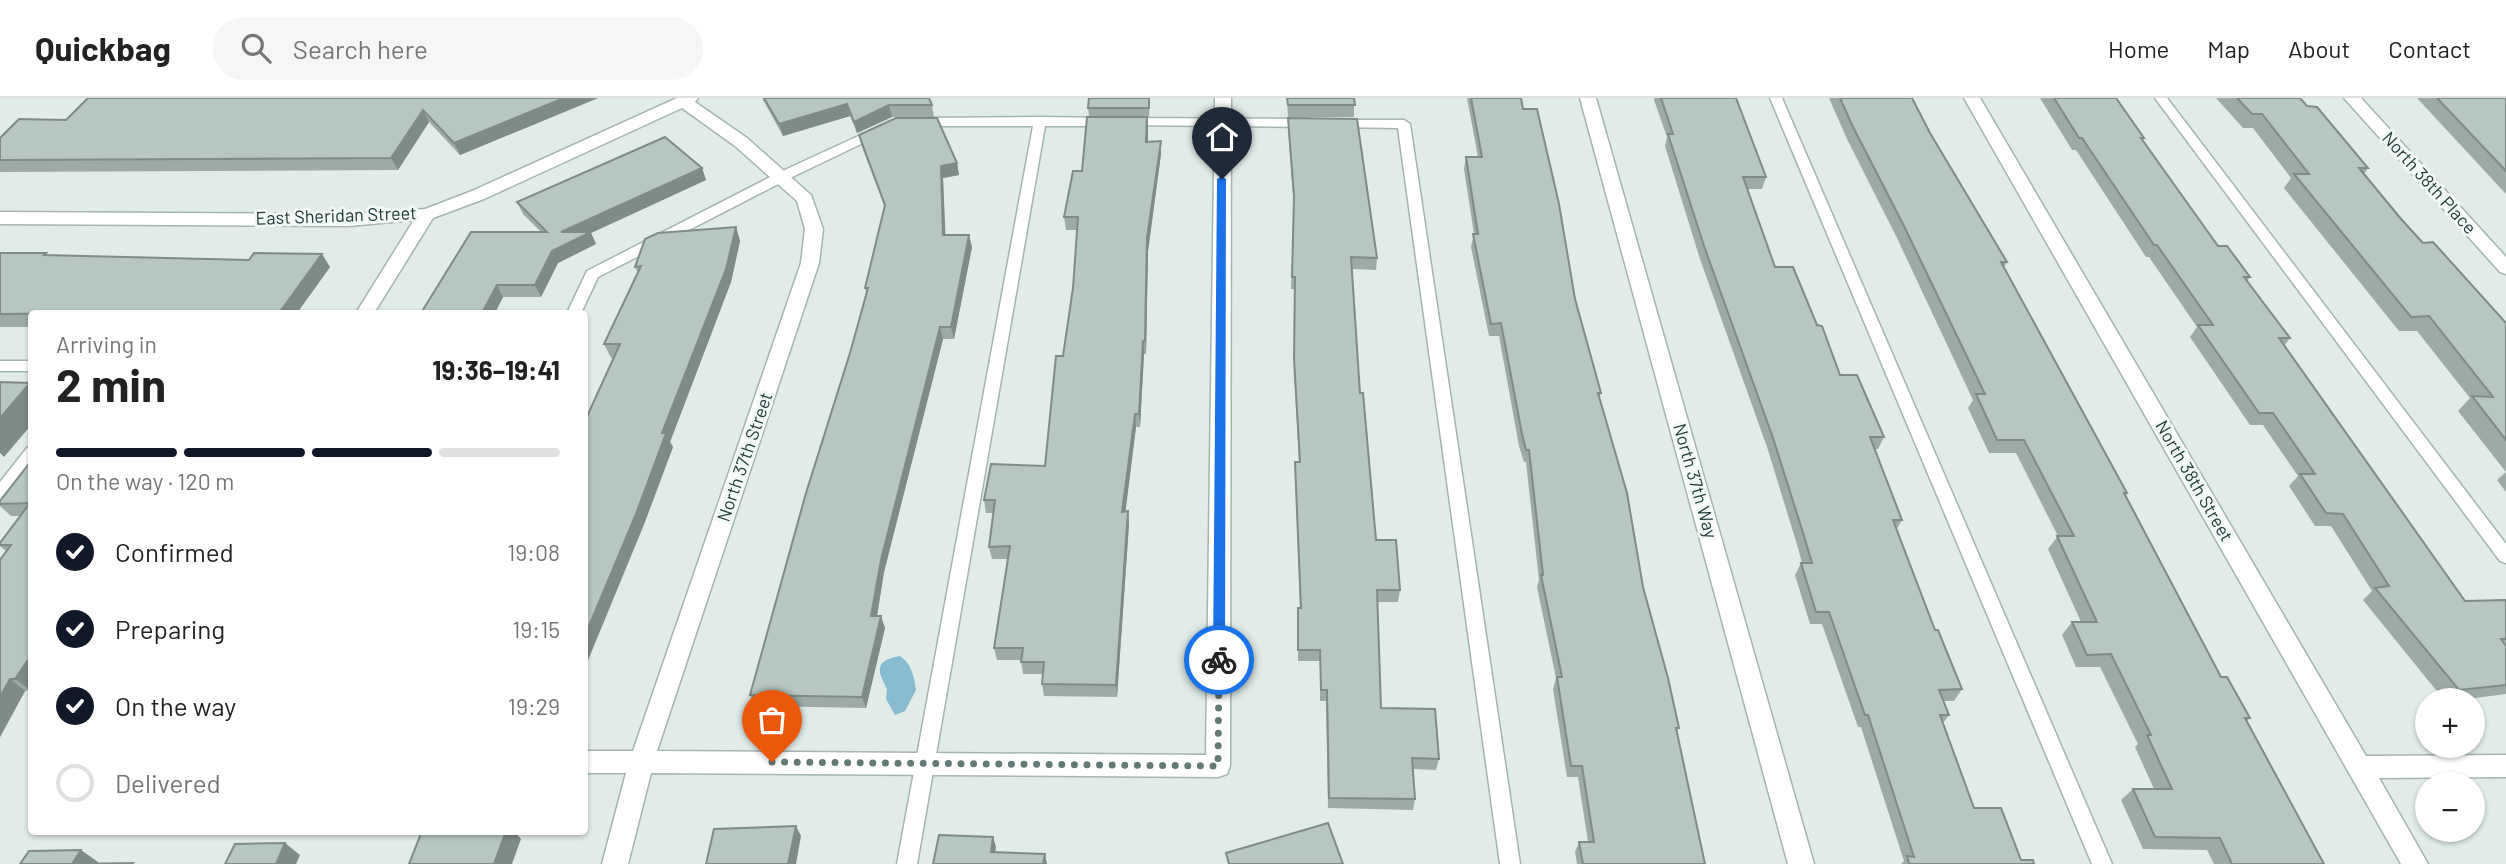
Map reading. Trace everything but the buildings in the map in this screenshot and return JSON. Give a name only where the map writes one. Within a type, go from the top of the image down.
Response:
[{"type":"street","points":[[588,762],[1218,766],[1223,98]]},
{"type":"street","name":"North 37th Way","points":[[1588,98],[1801,864]]},
{"type":"street","name":"North 38th Street","points":[[1972,98],[2415,864]]},
{"type":"street","name":"North 38th Place","points":[[2352,98],[2506,268]]},
{"type":"street","name":"North 37th Street","points":[[615,864],[642,761],[810,263],[814,229],[805,199],[741,142],[687,100]]},
{"type":"street","name":"East Sheridan Street","points":[[0,218],[349,220],[428,214],[478,195],[687,100]]},
{"type":"street","points":[[367,310],[428,214]]},
{"type":"street","points":[[2359,767],[2506,766]]},
{"type":"lane","points":[[1776,98],[2102,864]]},
{"type":"lane","points":[[2161,98],[2506,556]]},
{"type":"lane","points":[[907,864],[1040,121]]},
{"type":"lane","points":[[575,310],[592,274],[780,177],[903,123],[1040,121],[1404,124],[1510,864]]},
{"type":"lane","points":[[0,366],[28,366]]},
{"type":"lane","points":[[0,494],[28,457]]},
{"type":"water","points":[[900,656],[910,667],[916,690],[905,711],[895,715],[886,699],[887,689],[880,668],[885,661]]},
{"type":"way so far","points":[[772,762],[1218,766],[1219,660]]},
{"type":"route","points":[[1219,660],[1222,179]]}]
